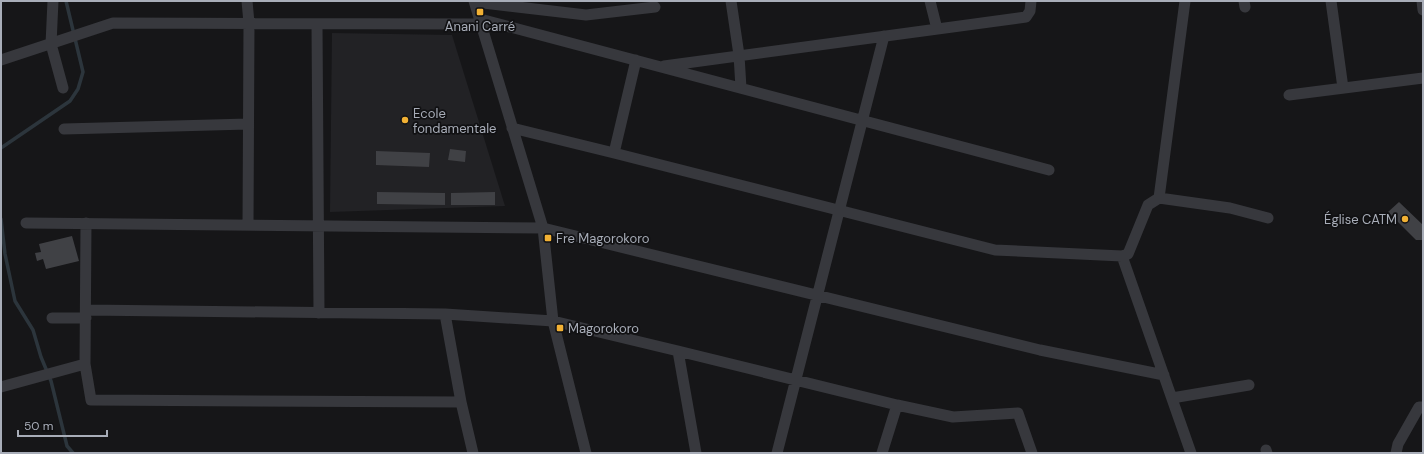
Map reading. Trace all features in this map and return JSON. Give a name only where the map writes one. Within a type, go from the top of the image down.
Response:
[{"type":"street","points":[[53,1],[51,44],[64,88]]},
{"type":"street","points":[[247,1],[249,23],[248,225]]},
{"type":"street","points":[[586,453],[553,321],[543,228],[474,1],[586,15],[655,7]]},
{"type":"street","points":[[730,1],[740,55],[741,88]]},
{"type":"street","points":[[930,1],[937,29]]},
{"type":"street","points":[[660,67],[1026,17],[1030,11],[1031,1]]},
{"type":"street","points":[[1159,198],[1185,1]]},
{"type":"street","points":[[1331,1],[1343,88]]},
{"type":"street","points":[[1422,1],[1423,10]]},
{"type":"street","points":[[1,60],[113,23],[249,23],[317,25],[480,22],[636,60],[1049,170]]},
{"type":"street","points":[[317,25],[319,313]]},
{"type":"street","points":[[777,453],[884,36]]},
{"type":"street","points":[[614,153],[636,60]]},
{"type":"street","points":[[1289,95],[1423,78]]},
{"type":"street","points":[[64,129],[248,124]]},
{"type":"street","points":[[512,128],[995,250],[1122,256],[1128,254],[1148,205],[1159,198],[1230,208],[1268,218]]},
{"type":"street","points":[[26,223],[543,228],[1040,350],[1164,375]]},
{"type":"street","points":[[86,223],[85,364],[90,400],[460,402]]},
{"type":"street","points":[[1122,256],[1192,453]]},
{"type":"street","points":[[52,318],[86,314],[319,313],[445,314],[553,321],[678,350],[897,405],[953,417],[1018,413],[1032,453]]},
{"type":"street","points":[[445,314],[460,402],[473,453]]},
{"type":"street","points":[[678,350],[696,453]]},
{"type":"street","points":[[1,387],[85,364]]},
{"type":"street","points":[[1172,398],[1249,385]]},
{"type":"street","points":[[882,453],[897,405]]},
{"type":"street","points":[[1396,453],[1398,444],[1419,407],[1423,407]]},
{"type":"shaded area","name":"Ecole fondamentale","points":[[332,33],[452,35],[505,206],[330,212]]},
{"type":"building","points":[[450,149],[466,151],[465,162],[448,160]]},
{"type":"building","points":[[376,151],[430,153],[429,167],[376,165]]},
{"type":"building","points":[[377,192],[445,193],[445,205],[377,204]]},
{"type":"building","points":[[495,192],[495,205],[451,205],[451,193]]},
{"type":"building","name":"Église CATM","points":[[1399,202],[1423,225],[1423,240],[1416,240],[1388,212]]},
{"type":"building","points":[[72,236],[79,261],[46,269],[43,259],[37,261],[35,253],[41,252],[39,244]]},
{"type":"waterway","points":[[1,148],[70,101],[78,89],[83,72],[66,1]]},
{"type":"waterway","points":[[1,219],[5,254],[15,301],[33,330],[41,357],[51,381],[67,446],[73,453]]},
{"type":"place","name":"Anani Carré","points":[[480,12]]},
{"type":"place","name":"Ecole fondamentale","points":[[405,120]]},
{"type":"place","name":"Église CATM","points":[[1405,219]]},
{"type":"place","name":"Fre Magorokoro","points":[[548,238]]},
{"type":"place","name":"Magorokoro","points":[[560,328]]}]
